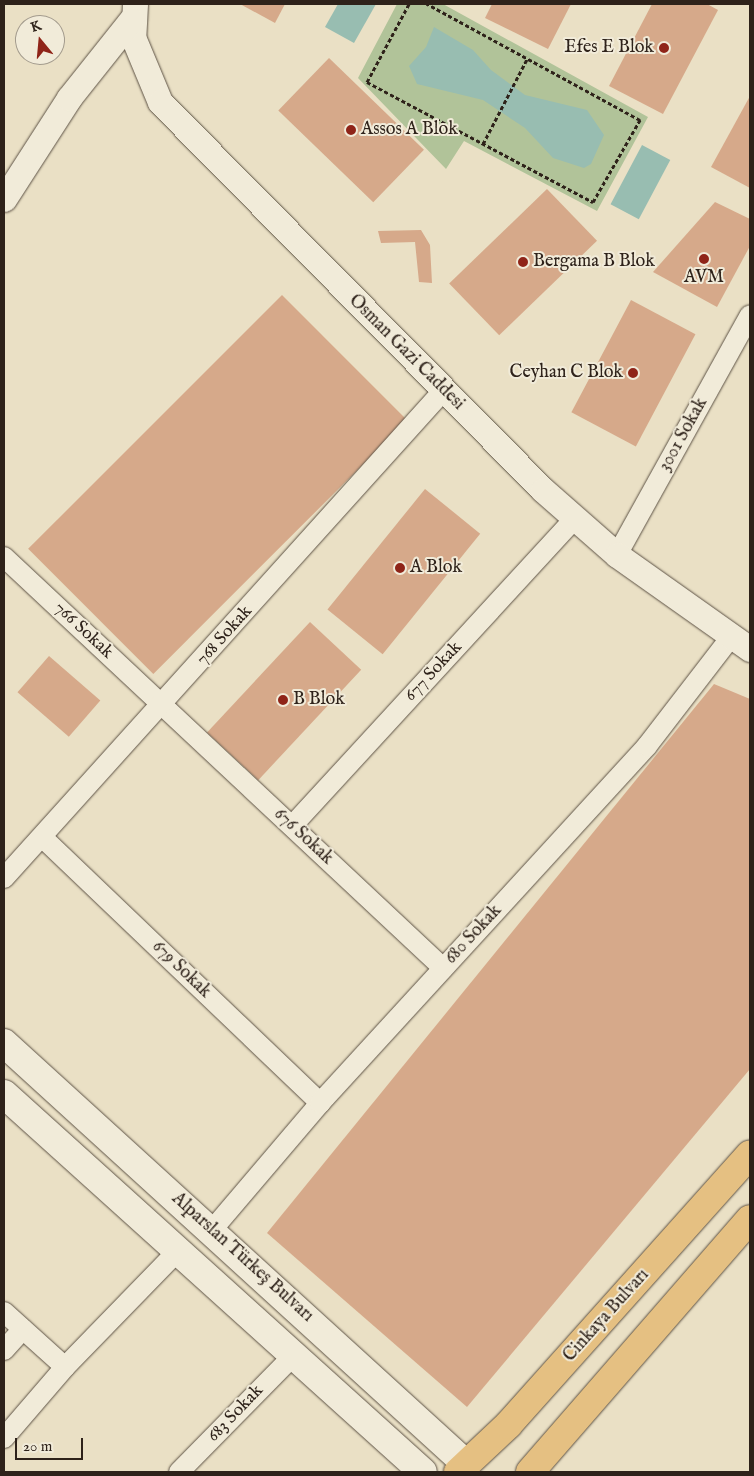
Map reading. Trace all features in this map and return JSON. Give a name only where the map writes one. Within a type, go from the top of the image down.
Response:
[{"type":"main road","name":"Alparslan Türkeş Bulvarı","points":[[4,1043],[212,1230],[468,1469]]},
{"type":"main road","points":[[4,1094],[423,1472]]},
{"type":"main road","name":"Cinkaya Bulvarı","points":[[468,1469],[750,1154]]},
{"type":"main road","points":[[530,1472],[750,1219]]},
{"type":"main road","points":[[552,1472],[574,1423]]},
{"type":"street","points":[[4,199],[69,98],[133,12]]},
{"type":"street","name":"Osman Gazi Caddesi","points":[[133,12],[138,58],[160,102],[443,391],[575,518],[617,556],[741,643]]},
{"type":"street","name":"3001 Sokak","points":[[617,556],[750,315]]},
{"type":"street","name":"768 Sokak","points":[[4,878],[163,706],[443,391]]},
{"type":"street","name":"677 Sokak","points":[[292,826],[575,518]]},
{"type":"street","name":"766 Sokak","points":[[6,563],[163,706]]},
{"type":"street","name":"680 Sokak","points":[[212,1230],[320,1103],[741,643]]},
{"type":"street","name":"676 Sokak","points":[[163,706],[443,968]]},
{"type":"street","name":"679 Sokak","points":[[42,837],[320,1103]]},
{"type":"street","points":[[4,1438],[65,1367],[178,1252]]},
{"type":"street","points":[[4,1312],[65,1367]]},
{"type":"street","points":[[4,1350],[23,1330]]},
{"type":"street","name":"683 Sokak","points":[[179,1472],[293,1356]]},
{"type":"path","points":[[408,4],[367,82],[593,202],[640,120],[427,4]]},
{"type":"path","points":[[483,144],[527,59]]},
{"type":"green space","points":[[397,4],[443,4],[648,117],[597,211],[464,141],[446,169],[358,78]]},
{"type":"water","points":[[338,4],[376,4],[354,43],[325,27]]},
{"type":"water","points":[[434,27],[473,50],[491,70],[525,95],[587,110],[604,135],[591,164],[584,168],[553,158],[525,128],[483,100],[417,84],[409,66],[426,47]]},
{"type":"water","points":[[642,145],[670,160],[639,219],[611,204]]},
{"type":"building","points":[[240,4],[285,4],[275,23]]},
{"type":"building","points":[[492,4],[571,4],[548,49],[485,18]]},
{"type":"building","name":"Efes E Blok","points":[[652,4],[707,4],[718,10],[663,114],[609,86]]},
{"type":"building","name":"Assos A Blok","points":[[329,58],[424,150],[373,202],[278,111]]},
{"type":"building","points":[[750,96],[750,188],[711,167]]},
{"type":"building","name":"Bergama B Blok","points":[[547,189],[597,241],[499,335],[449,283]]},
{"type":"building","name":"AVM","points":[[715,202],[750,219],[750,246],[717,307],[653,272]]},
{"type":"building","points":[[421,230],[430,245],[432,283],[419,282],[415,242],[381,243],[378,231]]},
{"type":"building","points":[[282,295],[407,420],[153,674],[28,549]]},
{"type":"building","name":"Ceyhan C Blok","points":[[631,300],[695,334],[636,446],[571,412]]},
{"type":"building","name":"A Blok","points":[[425,489],[480,534],[383,654],[327,609]]},
{"type":"building","name":"B Blok","points":[[310,622],[361,670],[258,780],[207,732]]},
{"type":"building","points":[[49,656],[100,701],[69,737],[18,692]]},
{"type":"building","points":[[714,684],[750,699],[750,1069],[467,1407],[267,1233]]},
{"type":"place","name":"Efes E Blok","points":[[664,48]]},
{"type":"place","name":"Assos A Blok","points":[[351,130]]},
{"type":"place","name":"AVM","points":[[704,259]]},
{"type":"place","name":"Bergama B Blok","points":[[523,262]]},
{"type":"place","name":"Ceyhan C Blok","points":[[633,373]]},
{"type":"place","name":"A Blok","points":[[400,568]]},
{"type":"place","name":"B Blok","points":[[283,700]]}]
